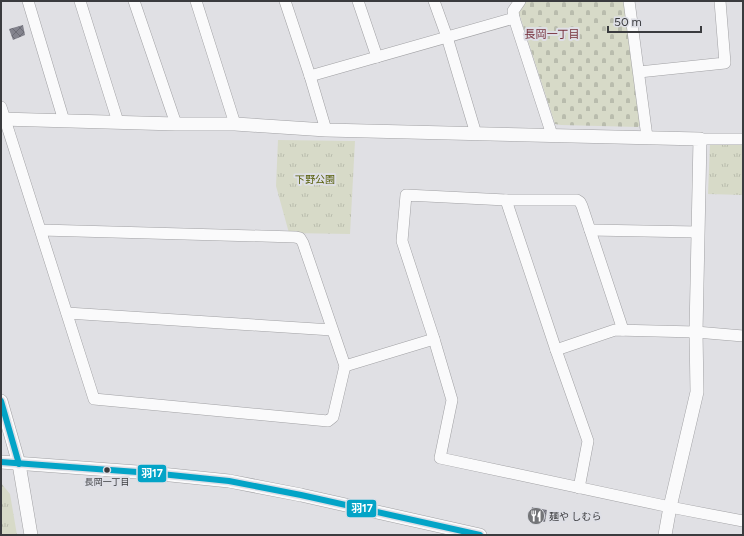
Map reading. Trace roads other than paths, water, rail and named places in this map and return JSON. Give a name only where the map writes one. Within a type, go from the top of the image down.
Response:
[{"type":"street","points":[[28,1],[64,121]]},
{"type":"street","points":[[80,1],[118,122]]},
{"type":"street","points":[[134,1],[176,124]]},
{"type":"street","points":[[196,1],[235,124]]},
{"type":"street","points":[[285,1],[326,130]]},
{"type":"street","points":[[358,1],[377,57]]},
{"type":"street","points":[[434,1],[447,37],[476,134]]},
{"type":"street","points":[[520,1],[513,11],[514,18],[552,135]]},
{"type":"street","points":[[628,1],[647,137]]},
{"type":"street","points":[[638,72],[725,63],[720,1]]},
{"type":"street","points":[[310,76],[514,18]]},
{"type":"street","points":[[41,230],[300,238],[345,366],[333,417],[328,421],[94,399],[41,230],[2,115],[64,121],[235,124],[326,130],[700,139],[743,138]]},
{"type":"street","points":[[665,535],[670,507],[697,392],[696,332],[700,139]]},
{"type":"street","points":[[623,330],[582,206],[577,200],[506,200],[406,195],[402,241],[452,400],[440,458],[743,521]]},
{"type":"street","points":[[506,200],[588,441],[579,488]]},
{"type":"street","points":[[590,230],[698,232]]},
{"type":"street","points":[[67,313],[332,330]]},
{"type":"street","points":[[556,350],[615,330],[696,332],[743,336]]},
{"type":"street","points":[[345,366],[434,339]]},
{"type":"street","points":[[1,401],[20,464],[31,535]]},
{"type":"street","points":[[1,462],[230,481],[301,495],[480,535]]},
{"type":"place","name":"長岡一丁目","points":[[107,470]]},
{"type":"place","name":"麺や しむら","points":[[536,516]]},
{"type":"district","name":"長岡一丁目","points":[[552,34]]},
{"type":"park label","name":"下野公園","points":[[315,179]]}]
